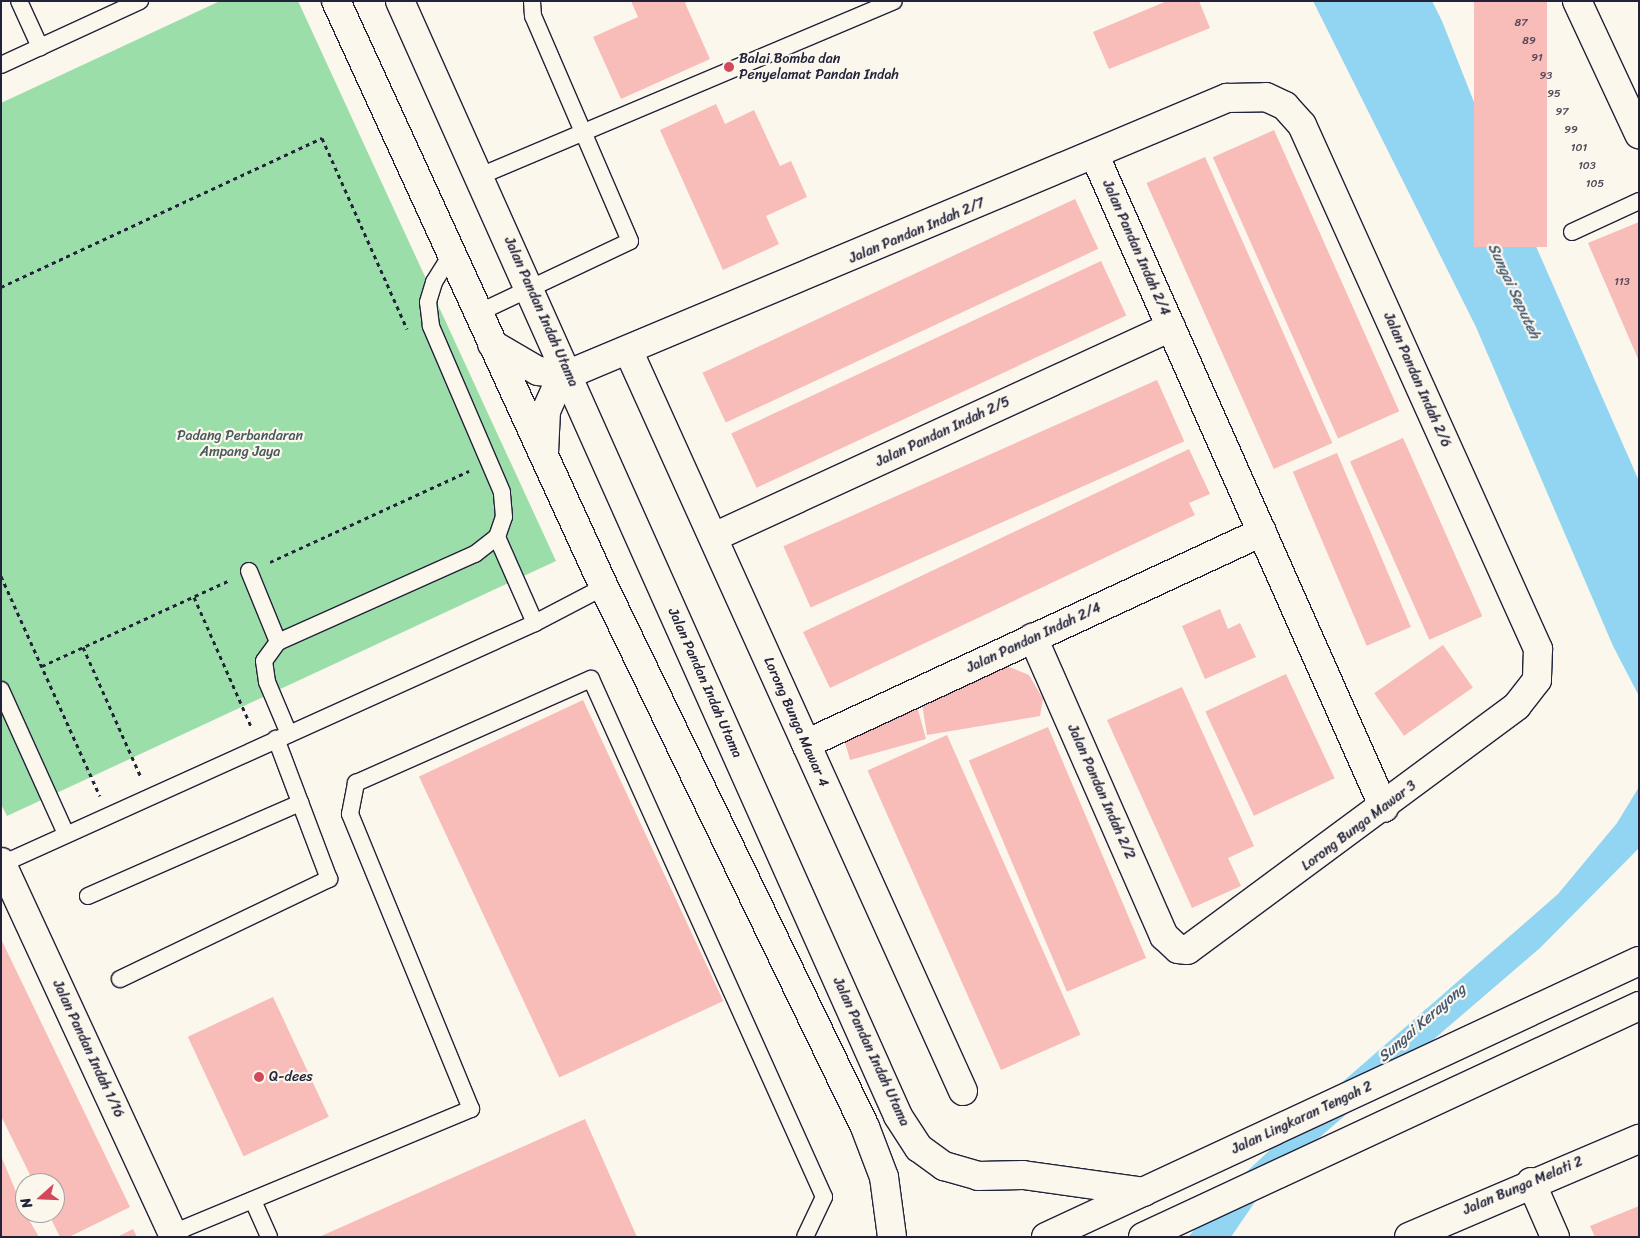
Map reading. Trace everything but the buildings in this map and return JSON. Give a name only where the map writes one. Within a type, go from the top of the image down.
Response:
[{"type":"main road","points":[[336,1],[604,586],[865,1127],[884,1177],[892,1237]]},
{"type":"main road","name":"Jalan Pandan Indah Utama","points":[[400,1],[569,374],[898,1116],[919,1148],[944,1166],[978,1176],[1023,1175],[1144,1192]]},
{"type":"main road","points":[[1577,1],[1639,134]]},
{"type":"main road","name":"Jalan Pandan Indah 2/7","points":[[569,374],[628,352],[1095,156],[1227,98],[1266,97]]},
{"type":"main road","name":"Jalan Pandan Indah 2/6","points":[[1266,97],[1285,106],[1302,125],[1538,649],[1537,680]]},
{"type":"main road","name":"Jalan Pandan Indah 2/4","points":[[1095,156],[1384,808]]},
{"type":"main road","name":"Jalan Pandan Indah 2/5","points":[[714,537],[1171,328]]},
{"type":"main road","points":[[492,344],[538,371],[569,374]]},
{"type":"main road","name":"Lorong Bunga Mawar 4","points":[[628,352],[714,537],[963,1091]]},
{"type":"main road","points":[[544,458],[546,411],[557,386],[569,374]]},
{"type":"main road","name":"Jalan Pandan Indah 2/4","points":[[806,744],[1262,532]]},
{"type":"main road","name":"Jalan Pandan Indah 2/2","points":[[1033,638],[1170,944]]},
{"type":"main road","name":"Lorong Bunga Mawar 3","points":[[1170,944],[1188,950],[1197,947],[1517,706],[1537,680]]},
{"type":"main road","name":"Jalan Pandan Indah 1/16","points":[[2,863],[173,1235]]},
{"type":"main road","name":"Jalan Lingkaran Tengah 2","points":[[1046,1237],[1502,1023],[1639,961]]},
{"type":"main road","points":[[1143,1237],[1519,1060],[1639,1006]]},
{"type":"main road","points":[[1596,1025],[1639,1015]]},
{"type":"main road","name":"Jalan Bunga Melati 2","points":[[1409,1237],[1531,1182],[1639,1138]]},
{"type":"main road","points":[[1531,1182],[1555,1237]]},
{"type":"lane","points":[[19,1],[40,47]]},
{"type":"lane","points":[[1,65],[140,1]]},
{"type":"lane","points":[[478,313],[630,241],[533,16],[532,1]]},
{"type":"lane","points":[[480,176],[865,6],[894,1]]},
{"type":"lane","points":[[1572,232],[1639,201]]},
{"type":"lane","points":[[120,979],[329,879],[300,803],[267,682],[264,660],[278,642],[474,554],[497,537],[504,517],[502,492],[431,326],[428,302],[434,282],[452,253]]},
{"type":"lane","points":[[497,537],[534,623]]},
{"type":"lane","points":[[249,571],[278,642]]},
{"type":"lane","points":[[2,863],[534,623],[604,586]]},
{"type":"lane","points":[[173,1235],[254,1203],[471,1109],[350,814],[356,783],[591,679],[824,1197],[805,1237]]},
{"type":"lane","points":[[1,690],[66,834]]},
{"type":"lane","points":[[88,896],[300,803]]},
{"type":"lane","points":[[254,1203],[269,1237]]},
{"type":"path","points":[[1,287],[322,138],[410,336]]},
{"type":"path","points":[[466,462],[470,471]]},
{"type":"path","points":[[1,576],[109,814]]},
{"type":"path","points":[[194,596],[260,746]]},
{"type":"path","points":[[83,647],[150,796]]},
{"type":"green space","name":"Padang Perbandaran Ampang Jaya","points":[[220,1],[298,1],[556,561],[7,816],[1,804],[1,103]]},
{"type":"water","name":"Sungai Seputeh","points":[[1313,1],[1432,1],[1442,21],[1485,130],[1639,481],[1639,696],[1613,646],[1476,327]]},
{"type":"water","name":"Sungai Kerayong","points":[[1639,787],[1639,848],[1540,948],[1299,1155],[1261,1193],[1231,1237],[1188,1237],[1241,1177],[1339,1085],[1558,894],[1617,823]]},
{"type":"place","name":"Balai Bomba dan Penyelamat Pandan Indah","points":[[729,67]]},
{"type":"place","name":"Q-dees","points":[[259,1077]]}]
